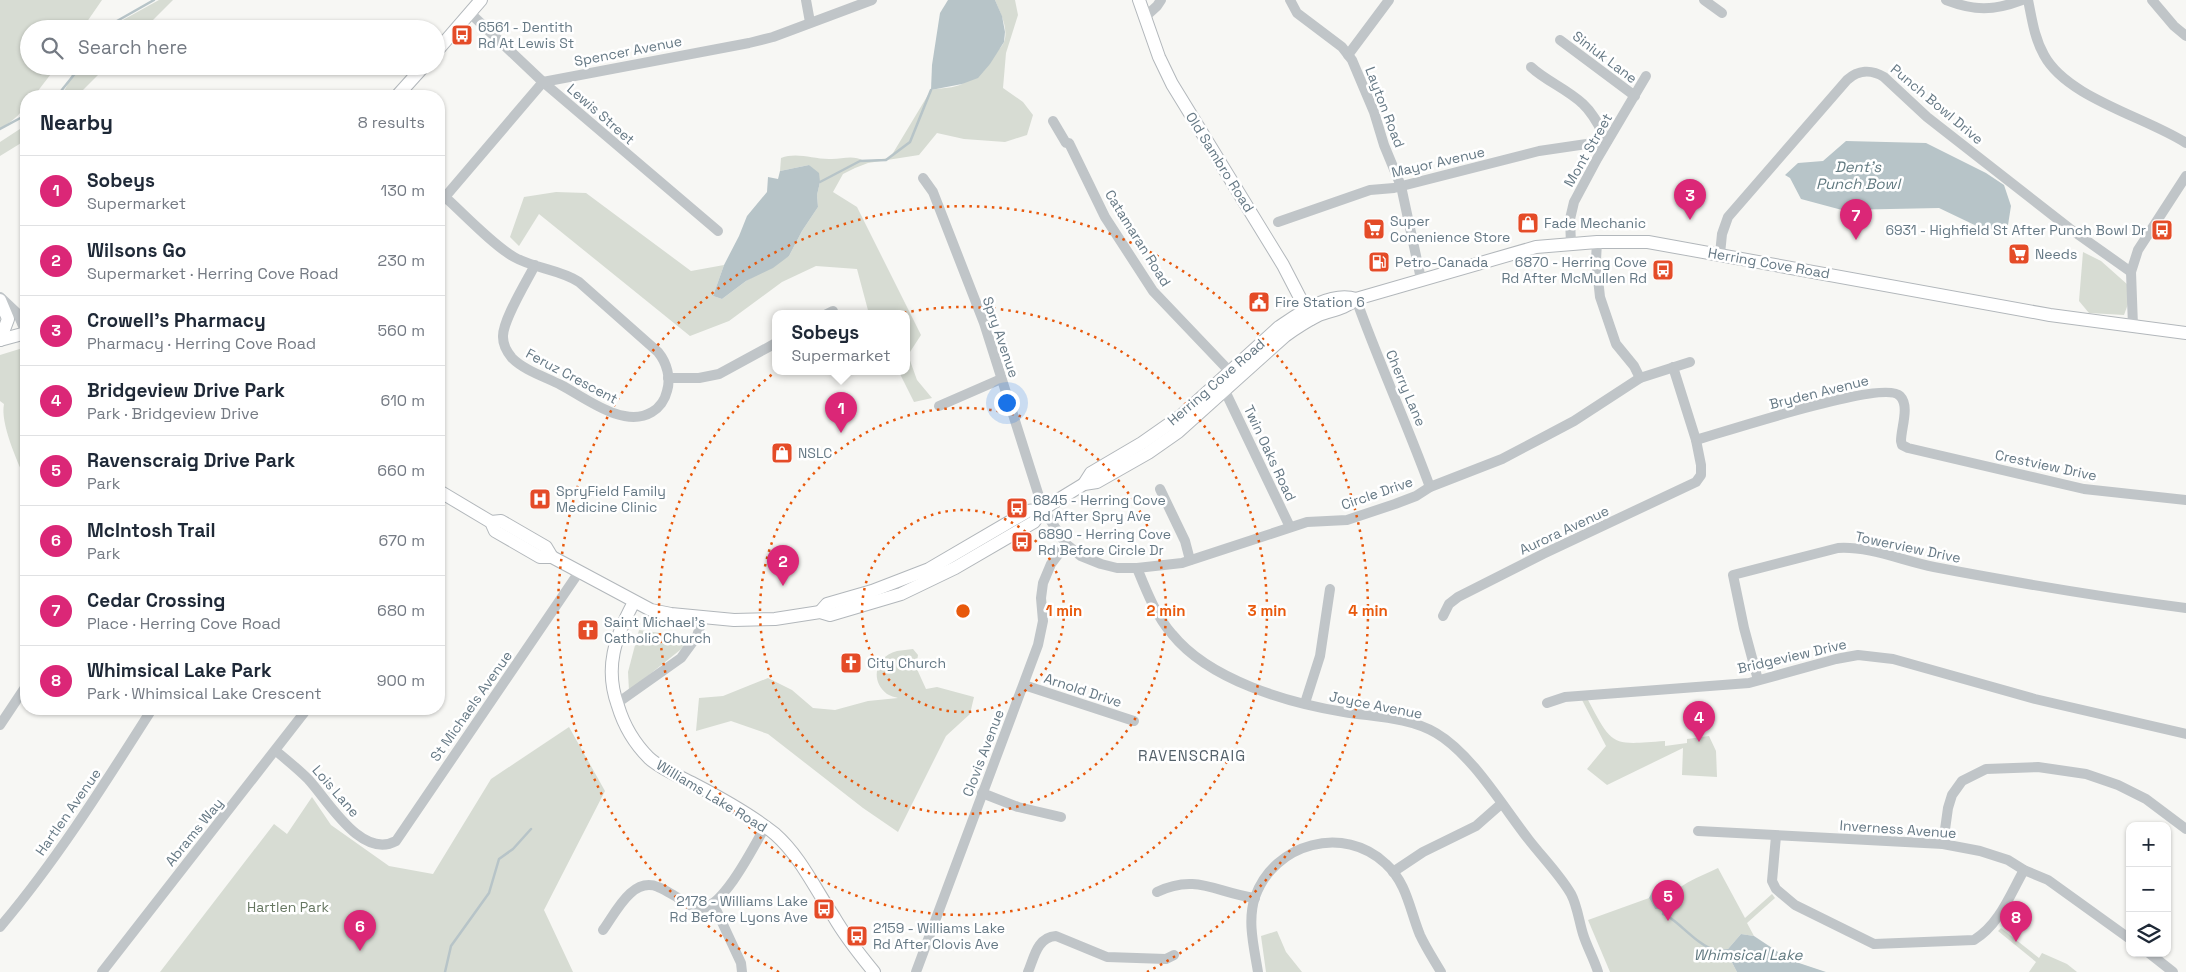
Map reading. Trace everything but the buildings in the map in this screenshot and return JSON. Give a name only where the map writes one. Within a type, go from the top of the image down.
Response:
[{"type":"main road","points":[[445,42],[481,0]]},
{"type":"main road","name":"Old Sambro Road","points":[[1139,0],[1159,57],[1172,84],[1283,266],[1309,314]]},
{"type":"main road","points":[[402,90],[416,75]]},
{"type":"main road","name":"Herring Cove Road","points":[[1084,484],[1091,473],[1150,438],[1233,375],[1279,327],[1345,296],[1356,299],[1536,247],[1597,242],[1648,242],[2050,315],[2186,333]]},
{"type":"main road","points":[[0,298],[8,319],[0,340]]},
{"type":"main road","points":[[0,340],[20,335]]},
{"type":"main road","name":"Herring Cove Road","points":[[445,495],[491,522],[496,531],[540,557],[552,557],[651,610],[703,617],[768,619],[820,612],[828,604],[872,591],[929,569],[1028,511],[1043,509],[1084,484],[1097,482],[1167,440],[1225,391],[1233,375]]},
{"type":"main road","name":"Williams Lake Road","points":[[634,602],[620,632],[613,655],[610,676],[616,704],[628,731],[650,758],[765,827],[775,835],[800,861],[835,919],[874,972]]},
{"type":"street","points":[[806,0],[810,22]]},
{"type":"street","name":"Spencer Avenue","points":[[543,82],[749,43],[872,0]]},
{"type":"street","points":[[1145,17],[1157,6],[1160,0]]},
{"type":"street","name":"Layton Road","points":[[1290,0],[1296,13],[1342,47],[1348,54],[1374,112],[1384,145],[1401,186],[1421,279]]},
{"type":"street","points":[[1348,54],[1389,0]]},
{"type":"street","points":[[1704,0],[1722,13]]},
{"type":"street","points":[[1946,0],[1962,6],[1989,9],[2000,8],[2022,0]]},
{"type":"street","points":[[2028,0],[2034,33],[2044,57],[2066,79],[2097,99],[2172,134],[2186,143]]},
{"type":"street","points":[[2152,0],[2174,26],[2186,36]]},
{"type":"street","name":"Lewis Street","points":[[470,13],[543,82],[718,231]]},
{"type":"street","name":"Siniuk Lane","points":[[1560,40],[1635,96]]},
{"type":"street","points":[[1531,67],[1583,104],[1592,114],[1607,141]]},
{"type":"street","name":"Punch Bowl Drive","points":[[1720,254],[1722,234],[1728,217],[1847,80],[1852,75],[1865,71],[1884,77],[1927,118],[2069,228],[2132,272]]},
{"type":"street","name":"Mont Street","points":[[1571,244],[1570,219],[1573,204],[1607,141],[1646,76]]},
{"type":"street","points":[[445,197],[543,82]]},
{"type":"street","name":"Catamaran Road","points":[[1054,121],[1066,143],[1069,143],[1105,217],[1153,291],[1233,375]]},
{"type":"street","name":"Mayor Avenue","points":[[1278,222],[1370,190],[1401,186],[1539,151],[1607,141]]},
{"type":"street","points":[[2133,326],[2132,272],[2138,250],[2186,176]]},
{"type":"street","name":"Spry Avenue","points":[[923,178],[933,192],[984,323],[1043,509]]},
{"type":"street","points":[[445,203],[513,256],[564,274],[586,287],[658,352],[664,362],[668,378],[699,378],[719,374],[772,345]]},
{"type":"street","points":[[1597,242],[1596,260],[1600,297],[1618,347],[1632,362],[1640,378]]},
{"type":"street","name":"Feruz Crescent","points":[[536,265],[508,314],[504,329],[504,345],[513,358],[531,370],[620,416],[640,417],[655,410],[665,397],[668,378]]},
{"type":"street","points":[[0,298],[18,314],[20,319]]},
{"type":"street","name":"Cherry Lane","points":[[1356,299],[1378,361],[1408,425],[1430,487]]},
{"type":"street","name":"Circle Drive","points":[[1043,509],[1066,544],[1081,556],[1101,564],[1117,568],[1137,568],[1182,563],[1307,522],[1347,520],[1416,496],[1430,487],[1502,458],[1540,440],[1574,421],[1640,378],[1690,362]]},
{"type":"street","points":[[1673,367],[1696,440]]},
{"type":"street","points":[[939,406],[1001,379]]},
{"type":"street","name":"Twin Oaks Road","points":[[1225,391],[1290,527]]},
{"type":"street","name":"Bryden Avenue","points":[[1696,440],[1837,400],[1891,391],[1898,394],[1904,403],[1902,445]]},
{"type":"street","name":"Aurora Avenue","points":[[1443,616],[1449,604],[1458,597],[1543,554],[1696,482],[1701,475],[1701,465],[1696,440]]},
{"type":"street","name":"Crestview Drive","points":[[1902,445],[1908,448],[2084,488],[2186,500]]},
{"type":"street","points":[[1160,489],[1185,541],[1190,560]]},
{"type":"street","name":"Clovis Avenue","points":[[916,972],[1024,685],[1042,632],[1043,583],[1051,564],[1066,544]]},
{"type":"street","name":"Towerview Drive","points":[[1758,680],[1744,628],[1733,575],[1838,548],[1852,547],[1931,566],[2103,598],[2186,608]]},
{"type":"street","name":"Joyce Avenue","points":[[1137,568],[1162,620],[1176,639],[1193,655],[1223,674],[1248,685],[1305,703],[1337,711],[1407,722],[1437,733],[1456,748],[1572,896],[1586,944],[1598,972]]},
{"type":"street","name":"St Michaels Avenue","points":[[378,844],[396,842],[579,572]]},
{"type":"street","points":[[1305,703],[1320,656],[1330,589]]},
{"type":"street","points":[[616,704],[681,658],[697,636],[703,617]]},
{"type":"street","name":"Bridgeview Drive","points":[[1547,703],[1565,697],[1749,683],[1844,657],[1858,655],[1893,659],[2035,699],[2186,734]]},
{"type":"street","name":"Arnold Drive","points":[[1024,685],[1134,721]]},
{"type":"street","points":[[0,725],[20,695]]},
{"type":"street","name":"Hartlen Avenue","points":[[0,927],[23,900],[100,790],[148,715]]},
{"type":"street","name":"Abrams Way","points":[[102,972],[303,715]]},
{"type":"street","name":"Lois Lane","points":[[276,751],[308,779],[340,821],[353,831],[378,844]]},
{"type":"street","points":[[1942,844],[1952,795],[1962,782],[1986,769],[2038,767],[2086,774],[2118,784],[2146,799],[2186,829]]},
{"type":"street","points":[[982,793],[1018,807],[1061,817]]},
{"type":"street","points":[[1393,872],[1423,852],[1470,830],[1501,804]]},
{"type":"street","points":[[603,930],[631,892],[645,885],[659,887],[696,908],[705,907],[713,903],[737,876],[765,827]]},
{"type":"street","name":"Inverness Avenue","points":[[1698,832],[1942,844],[1980,851],[2008,860],[2024,870],[2048,880],[2126,936]]},
{"type":"street","points":[[1776,836],[1772,881],[1776,889],[1795,905],[1874,944],[1974,940],[1985,933],[1998,917],[2024,870]]},
{"type":"street","points":[[1258,972],[1251,918],[1255,898],[1264,879],[1277,863],[1294,852],[1322,842],[1339,843],[1365,850],[1380,858],[1393,872],[1404,889],[1420,936],[1441,972]]},
{"type":"street","points":[[1157,892],[1175,885],[1199,883],[1240,896],[1255,898]]},
{"type":"street","points":[[713,903],[741,963],[742,972]]},
{"type":"street","points":[[1028,972],[1039,944],[1051,936],[1056,936],[1107,957],[1166,959],[1174,955]]},
{"type":"street","points":[[2154,957],[2173,972]]},
{"type":"green space","points":[[0,0],[102,0],[88,20],[20,20],[20,75],[50,75],[39,90],[20,90],[20,113],[0,129]]},
{"type":"green space","points":[[159,0],[173,0],[153,20],[123,20]]},
{"type":"green space","points":[[995,0],[1015,0],[1018,15],[1006,53],[1003,88],[1023,102],[1033,115],[1027,135],[1005,142],[964,139],[937,133],[919,155],[868,163],[843,174],[833,192],[857,207],[908,310],[868,310],[857,269],[816,266],[782,282],[729,321],[690,336],[539,214],[519,246],[510,237],[524,197],[556,192],[586,193],[691,271],[724,265],[713,296],[722,299],[746,281],[789,256],[802,231],[818,207],[817,195],[820,182],[809,165],[780,171],[781,158],[799,156],[823,159],[851,158],[864,161],[890,158],[931,90],[962,84],[1002,46],[1005,37],[1005,26]]},
{"type":"green space","points":[[72,75],[98,75],[83,90],[65,89]]},
{"type":"green space","points":[[20,129],[20,144],[0,156],[0,142]]},
{"type":"green space","points":[[2083,252],[2101,261],[2128,285],[2128,304],[2124,315],[2089,313],[2079,301]]},
{"type":"green space","points":[[910,313],[921,335],[910,352]]},
{"type":"green space","points":[[20,349],[20,468],[4,421],[4,404],[0,401],[0,355]]},
{"type":"green space","points":[[910,361],[917,380],[932,398],[914,402],[900,375],[910,375]]},
{"type":"green space","points":[[639,630],[695,638],[629,691],[628,672]]},
{"type":"green space","points":[[913,649],[918,655],[916,667],[926,689],[937,687],[974,697],[970,714],[946,736],[898,832],[863,808],[768,734],[731,721],[696,731],[699,698],[723,696],[768,678],[792,690],[813,708],[835,710],[868,701],[898,698],[888,695],[881,688],[878,682],[877,669],[884,658],[890,654]]},
{"type":"green space","points":[[1582,700],[1588,700],[1609,735],[1623,742],[1665,741],[1665,746],[1687,743],[1687,739],[1709,736],[1716,751],[1717,777],[1682,775],[1683,748],[1607,785],[1587,769],[1606,746]]},
{"type":"green space","name":"Hartlen Park","points":[[569,727],[605,791],[544,910],[573,972],[160,972],[274,824],[287,834],[312,797],[331,825],[389,866],[433,874],[491,779]]},
{"type":"green space","points":[[1718,868],[1745,918],[1772,894],[1775,898],[1747,923],[1754,936],[1741,934],[1728,949],[1715,950],[1727,953],[1737,972],[1610,972],[1588,920],[1649,898],[1655,909],[1660,909],[1662,913],[1665,904],[1676,890]]},
{"type":"green space","points":[[2001,928],[2039,958],[2042,953],[2067,964],[2077,972],[2029,972],[2036,962],[1998,931]]},
{"type":"green space","points":[[1277,931],[1286,952],[1302,972],[1266,972],[1261,936]]},
{"type":"water","points":[[948,0],[995,0],[1002,16],[1005,32],[1004,42],[990,64],[978,78],[962,84],[931,90],[932,65],[940,13]]},
{"type":"water","name":"Dent's Punch Bowl","points":[[1846,141],[1926,143],[1986,173],[2004,185],[2011,206],[2008,225],[1985,230],[1939,208],[1842,210],[1801,199],[1790,178],[1785,175],[1798,163],[1823,161]]},
{"type":"water","points":[[809,165],[819,173],[818,207],[802,231],[789,256],[773,268],[746,281],[722,299],[713,296],[724,265],[747,216],[767,192],[768,177],[778,179],[780,171]]},
{"type":"water","points":[[1661,888],[1668,890],[1669,896],[1663,914],[1660,909],[1655,909],[1649,898],[1653,890]]},
{"type":"water","name":"Whimsical Lake","points":[[1741,934],[1754,936],[1790,960],[1826,972],[1737,972],[1727,953],[1715,950],[1728,949]]},
{"type":"waterway","points":[[119,20],[154,0]]},
{"type":"waterway","points":[[62,90],[74,75]]},
{"type":"waterway","points":[[820,182],[860,161],[886,160],[910,142],[931,90]]},
{"type":"waterway","points":[[0,129],[20,118]]},
{"type":"waterway","points":[[445,972],[451,946],[489,893],[499,859],[513,849],[531,829]]},
{"type":"waterway","points":[[1663,914],[1701,943],[1715,950]]},
{"type":"place","name":"6561 - Dentith Rd At Lewis St","points":[[462,35]]},
{"type":"place","name":"Crowell’s Pharmacy","points":[[1690,220]]},
{"type":"place","name":"Fade Mechanic","points":[[1528,223]]},
{"type":"place","name":"Super Conenience Store","points":[[1374,229]]},
{"type":"place","name":"6931 - Highfield St After Punch Bowl Dr","points":[[2162,230]]},
{"type":"place","name":"Cedar Crossing","points":[[1856,240]]},
{"type":"place","name":"Needs","points":[[2019,254]]},
{"type":"place","name":"Petro-Canada","points":[[1379,262]]},
{"type":"place","name":"6870 - Herring Cove Rd After McMullen Rd","points":[[1663,270]]},
{"type":"place","name":"Fire Station 6","points":[[1259,302]]},
{"type":"place","name":"Sobeys","points":[[841,433]]},
{"type":"place","name":"NSLC","points":[[782,453]]},
{"type":"place","name":"SpryField Family Medicine Clinic","points":[[540,499]]},
{"type":"place","name":"6845 - Herring Cove Rd After Spry Ave","points":[[1017,508]]},
{"type":"place","name":"6890 - Herring Cove Rd Before Circle Dr","points":[[1022,542]]},
{"type":"place","name":"Wilsons Go","points":[[783,586]]},
{"type":"place","name":"Saint Michael’s Catholic Church","points":[[588,630]]},
{"type":"place","name":"City Church","points":[[851,663]]},
{"type":"place","name":"Bridgeview Drive Park","points":[[1699,742]]},
{"type":"place","name":"2178 - Williams Lake Rd Before Lyons Ave","points":[[824,909]]},
{"type":"place","name":"Ravenscraig Drive Park","points":[[1668,921]]},
{"type":"place","name":"2159 - Williams Lake Rd After Clovis Ave","points":[[857,936]]},
{"type":"place","name":"Whimsical Lake Park","points":[[2016,942]]},
{"type":"place","name":"McIntosh Trail","points":[[360,951]]},
{"type":"district","name":"RAVENSCRAIG","points":[[1192,756]]}]
